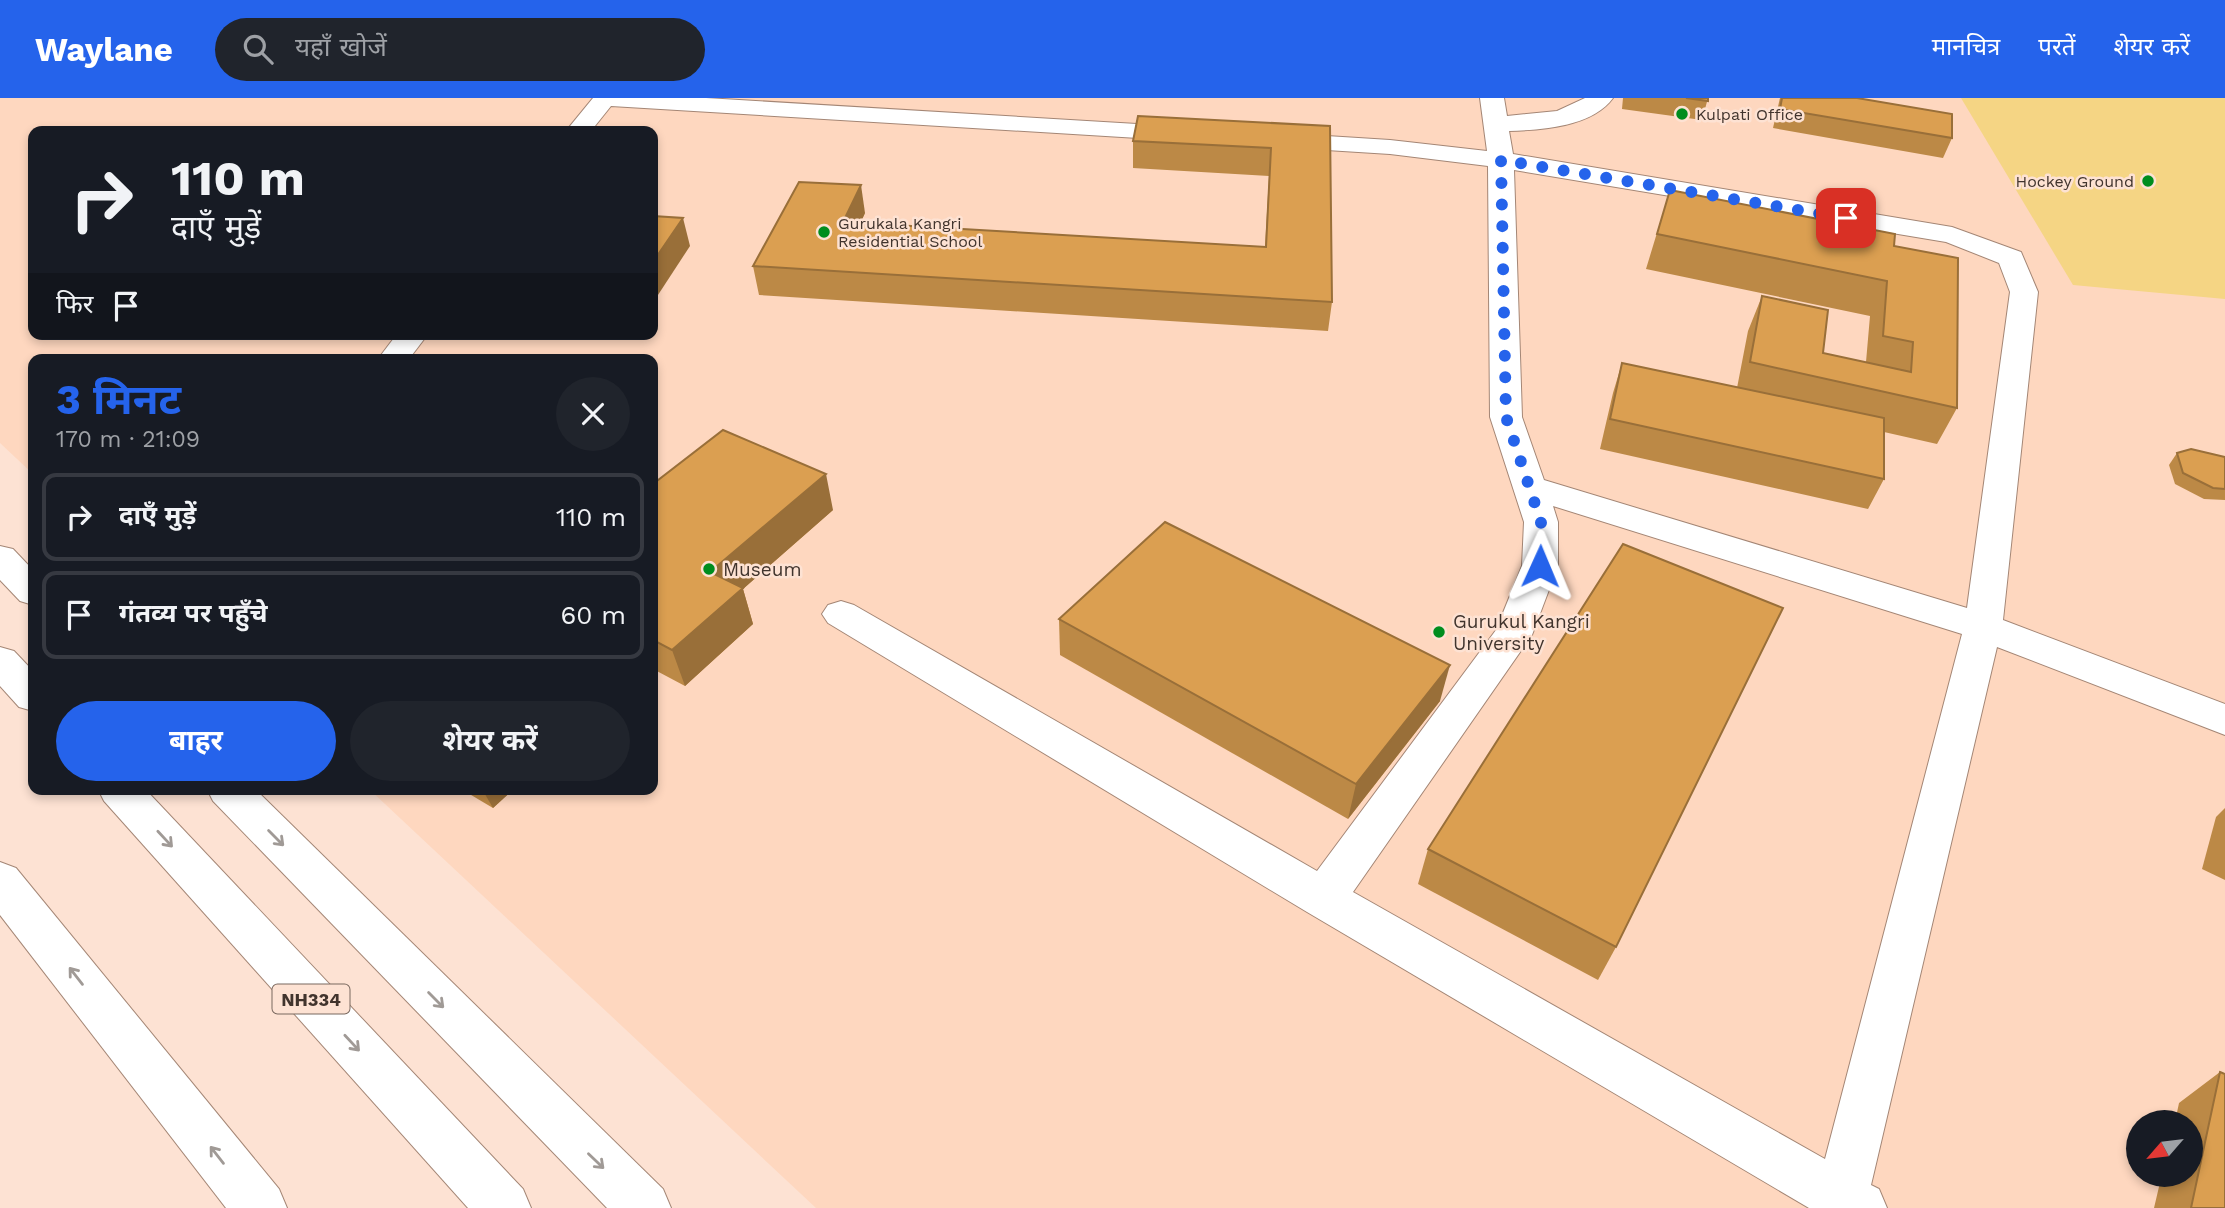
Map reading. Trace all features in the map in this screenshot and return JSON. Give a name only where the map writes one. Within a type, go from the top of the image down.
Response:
[{"type":"main road","points":[[1324,898],[1513,635],[1540,566],[1541,522],[1506,417],[1501,160],[1494,111],[1530,123],[1561,119],[1585,110],[1601,98]]},
{"type":"main road","points":[[582,126],[604,99],[1209,135]]},
{"type":"main road","points":[[841,614],[1847,1204],[1983,627],[2024,292],[2011,258],[1952,235],[1501,160],[1390,147],[1251,138]]},
{"type":"main road","points":[[397,354],[408,340]]},
{"type":"main road","points":[[1529,487],[1983,627],[2225,720]]},
{"type":"main road","points":[[0,558],[28,587]]},
{"type":"main road","points":[[0,661],[28,691]]},
{"type":"main road","name":"NH334","points":[[125,795],[504,1208]]},
{"type":"main road","points":[[234,795],[645,1208]]},
{"type":"main road","points":[[0,881],[260,1208]]},
{"type":"shaded area","name":"Gurukul Kangri University","points":[[0,98],[2225,98],[2225,1208],[816,1208],[375,795],[658,795],[658,354],[28,354],[28,469],[0,443]]},
{"type":"shaded area","name":"Hockey Ground","points":[[1961,98],[2225,98],[2225,299],[2073,285]]},
{"type":"building","points":[[1686,98],[1708,98],[1708,101]]},
{"type":"building","points":[[1782,98],[1857,98],[1952,114],[1952,138],[1780,109]]},
{"type":"building","points":[[1138,116],[1330,126],[1332,302],[753,266],[799,182],[861,185],[843,222],[1266,247],[1271,148],[1133,141]]},
{"type":"building","points":[[1670,190],[1895,234],[1894,246],[1958,258],[1957,408],[1750,362],[1762,296],[1828,310],[1823,353],[1911,372],[1913,342],[1883,336],[1887,281],[1657,234]]},
{"type":"building","points":[[658,216],[683,218],[658,255]]},
{"type":"building","points":[[1622,363],[1884,418],[1884,479],[1610,419]]},
{"type":"building","name":"Museum","points":[[723,430],[826,474],[710,572],[743,588],[672,650],[658,643],[658,480]]},
{"type":"building","points":[[2191,449],[2225,457],[2225,489],[2213,488],[2183,473],[2177,453]]},
{"type":"building","points":[[1165,522],[1450,665],[1356,784],[1059,619]]},
{"type":"building","points":[[1623,544],[1783,608],[1616,947],[1428,849]]},
{"type":"building","points":[[2220,1072],[2225,1074],[2225,1208],[2191,1208],[2195,1187],[2203,1187],[2203,1152]]},
{"type":"place","name":"Kulpati Office","points":[[1682,114]]},
{"type":"place","name":"Hockey Ground","points":[[2148,181]]},
{"type":"place","name":"Gurukala Kangri Residential School","points":[[824,232]]},
{"type":"place","name":"Museum","points":[[709,569]]},
{"type":"place","name":"Gurukul Kangri University","points":[[1439,632]]},
{"type":"route","points":[[1540,566],[1541,522],[1506,417],[1501,160],[1846,218]]}]
